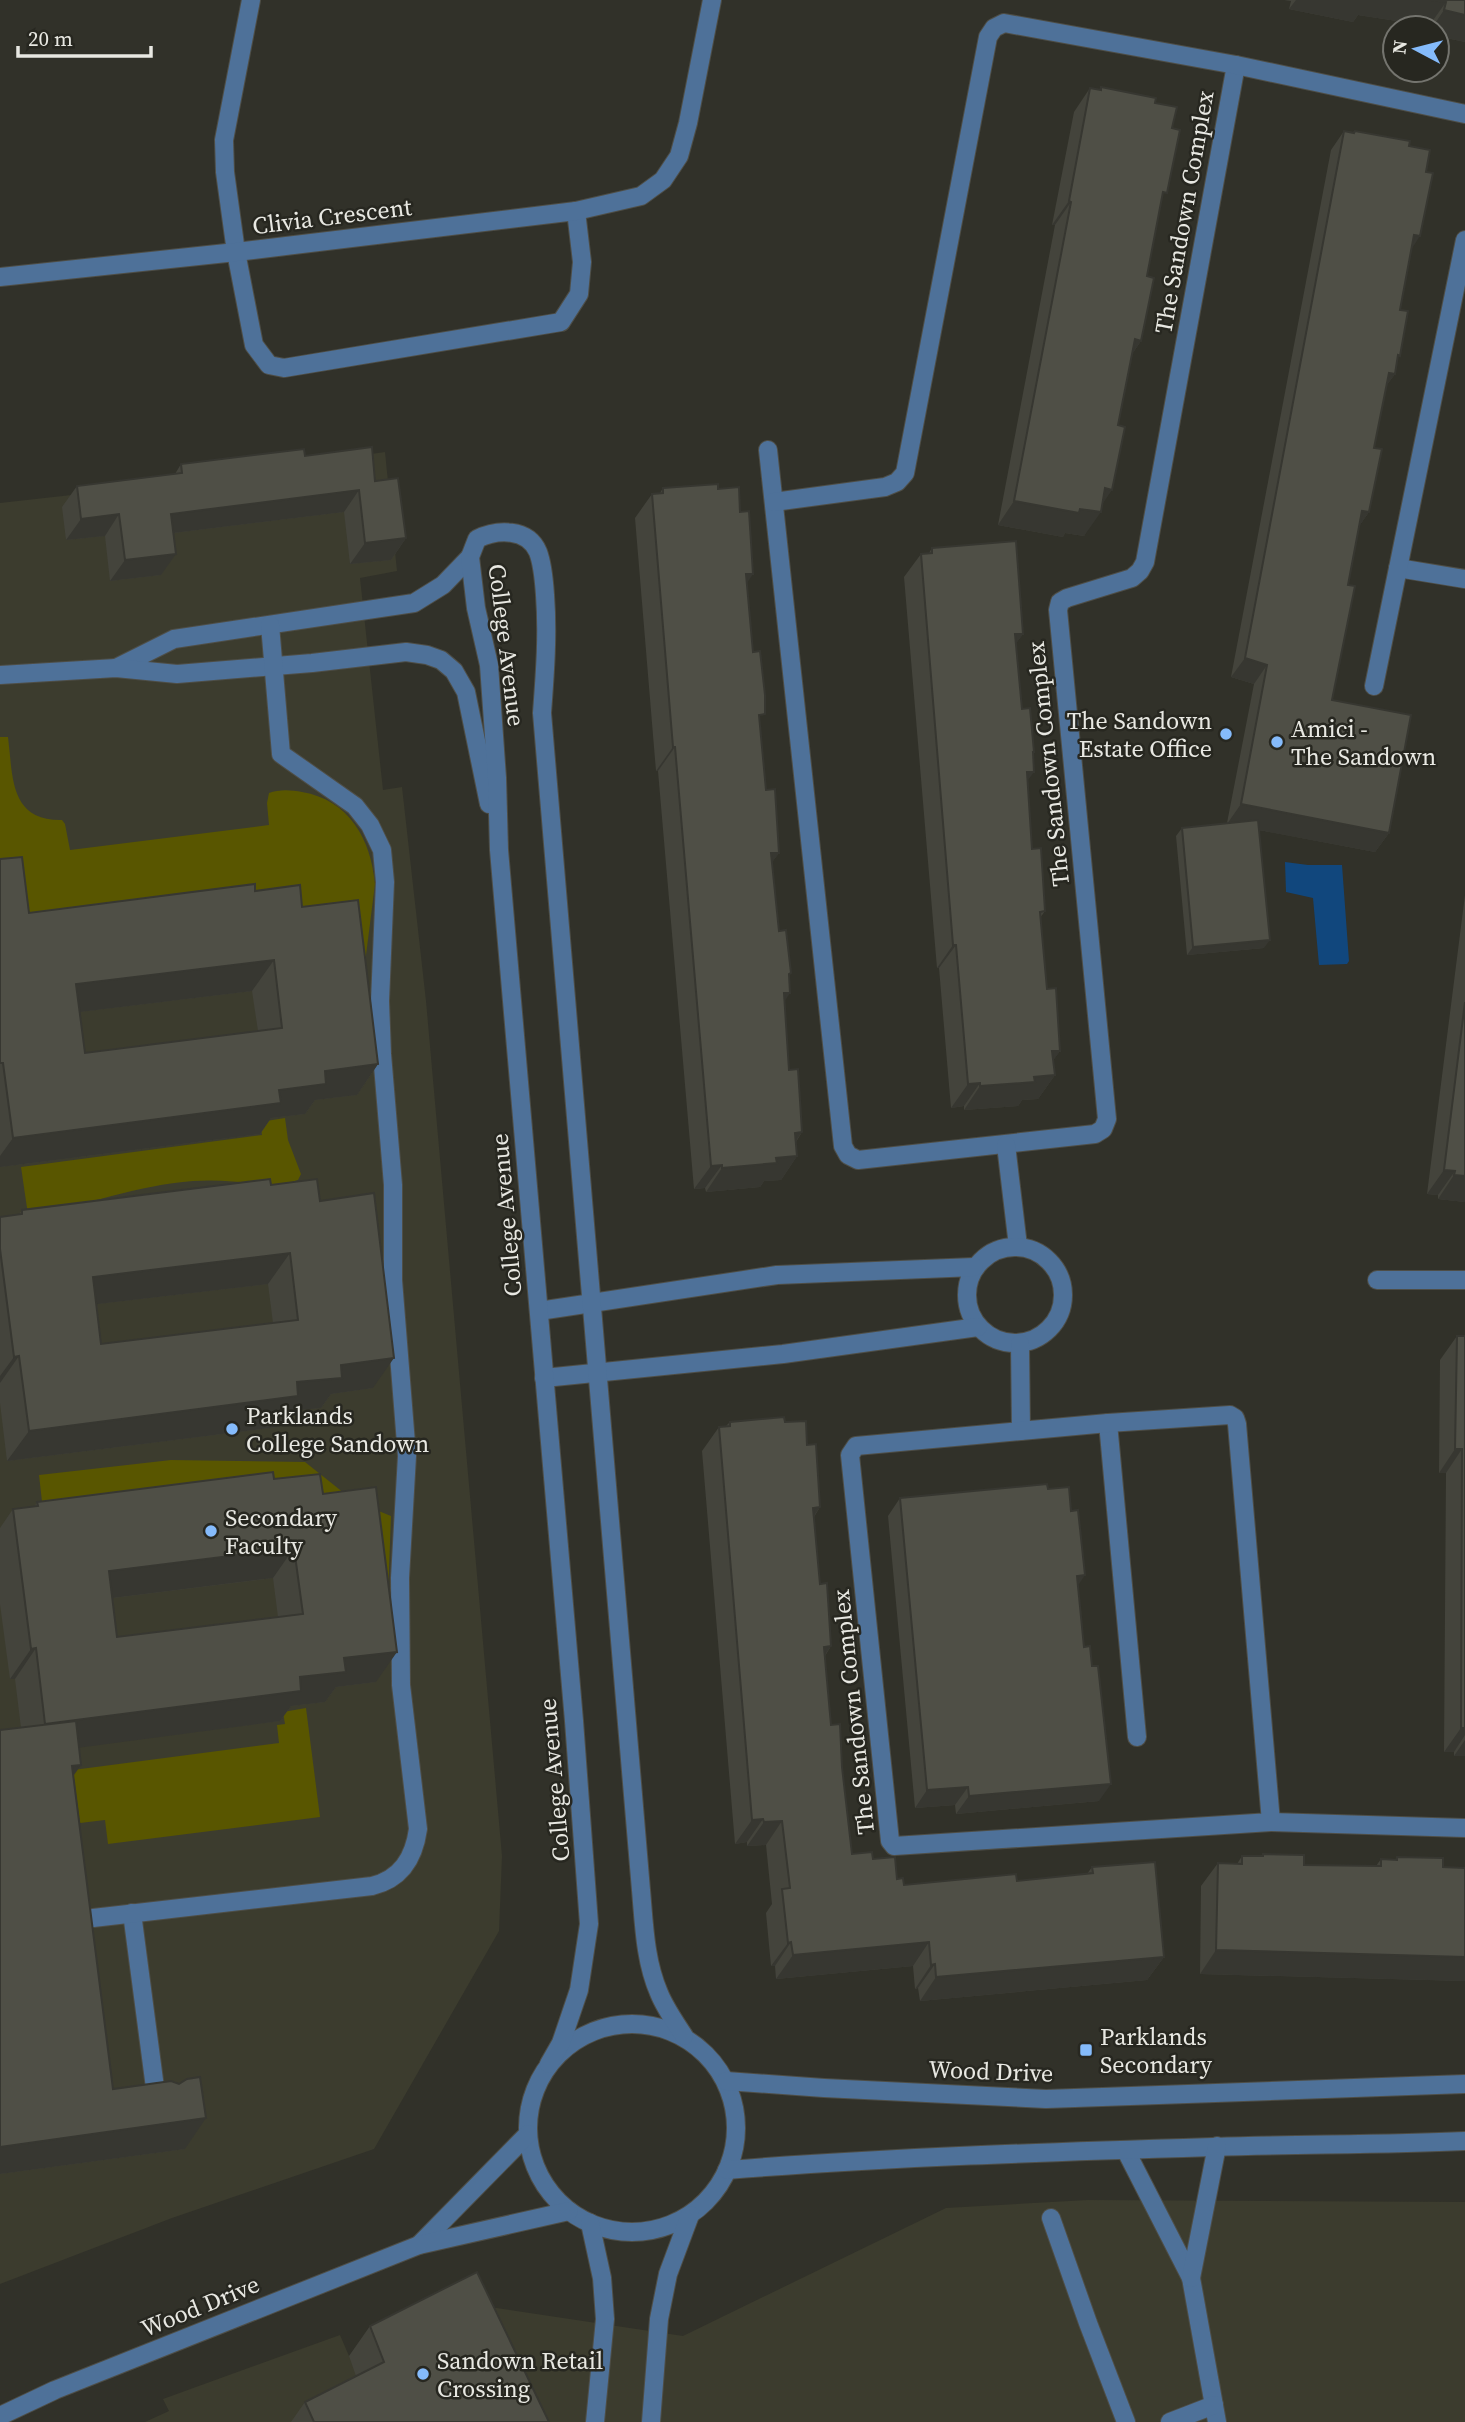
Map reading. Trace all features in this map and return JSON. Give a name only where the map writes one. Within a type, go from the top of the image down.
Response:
[{"type":"street","points":[[251,0],[224,140],[225,172],[236,252],[254,345],[269,365],[284,368],[561,322],[579,294],[582,262],[576,211]]},
{"type":"street","name":"Clivia Crescent","points":[[0,278],[576,211],[640,196],[663,180],[679,156],[712,0]]},
{"type":"street","name":"The Sandown Complex","points":[[774,502],[885,487],[897,482],[905,473],[988,37],[994,28],[1004,23],[1236,65],[1465,114]]},
{"type":"street","name":"The Sandown Complex","points":[[768,450],[844,1146],[848,1156],[858,1160],[1095,1134],[1104,1129],[1107,1119],[1058,610],[1060,602],[1067,598],[1132,578],[1140,572],[1145,562],[1236,65]]},
{"type":"street","points":[[1374,686],[1465,240]]},
{"type":"street","name":"College Avenue","points":[[549,2064],[561,2043],[579,1990],[589,1924],[499,850],[489,665],[475,608],[470,557],[477,539],[490,533],[525,536],[538,550],[543,573],[548,632],[542,713],[646,1947],[659,1993],[684,2036]]},
{"type":"street","points":[[116,668],[174,639],[414,603],[443,584],[470,557]]},
{"type":"street","points":[[1398,568],[1465,579]]},
{"type":"street","points":[[93,1919],[386,1883],[398,1875],[409,1862],[416,1844],[418,1829],[401,1685],[400,1578],[407,1456],[393,1280],[393,1185],[380,1001],[386,881],[382,850],[370,825],[355,806],[281,754],[270,625]]},
{"type":"street","points":[[0,675],[116,668],[177,674],[406,652],[441,660],[454,671],[466,692],[499,850]]},
{"type":"street","points":[[1006,1145],[1018,1246]]},
{"type":"street","points":[[1018,1246],[1034,1250],[1048,1259],[1058,1272],[1063,1287],[1063,1303],[1057,1318],[1048,1330],[1035,1339],[1020,1343],[1004,1342],[990,1337],[978,1327],[969,1314],[966,1298],[974,1267],[986,1255],[1001,1248],[1018,1246]]},
{"type":"street","points":[[539,1311],[777,1275],[974,1267]]},
{"type":"street","points":[[1377,1280],[1465,1280]]},
{"type":"street","points":[[544,1378],[783,1354],[978,1327]]},
{"type":"street","points":[[1020,1343],[1021,1431]]},
{"type":"street","name":"The Sandown Complex","points":[[1271,1822],[1237,1423],[1234,1418],[1230,1415],[1108,1423],[856,1446],[852,1449],[850,1455],[890,1841],[894,1846],[1271,1822],[1465,1828]]},
{"type":"street","points":[[1108,1423],[1137,1737]]},
{"type":"street","points":[[132,1913],[158,2103]]},
{"type":"street","points":[[611,2025],[649,2025],[684,2036],[708,2055],[726,2081],[733,2103],[737,2125],[736,2141],[717,2190],[679,2222],[648,2232],[615,2231],[590,2223],[569,2211],[553,2196],[538,2174],[528,2134],[533,2097],[549,2064],[583,2035],[611,2025]]},
{"type":"street","name":"Wood Drive","points":[[726,2081],[1046,2099],[1465,2084]]},
{"type":"street","name":"Wood Drive","points":[[419,2245],[528,2134]]},
{"type":"street","points":[[727,2170],[843,2161],[1217,2146],[1465,2141]]},
{"type":"street","points":[[1191,2278],[1217,2146]]},
{"type":"street","points":[[1126,2151],[1191,2278],[1215,2414],[1170,2422]]},
{"type":"street","name":"Wood Drive","points":[[0,2416],[68,2385],[419,2245],[569,2211]]},
{"type":"street","points":[[651,2422],[659,2319],[668,2274],[690,2215]]},
{"type":"street","points":[[1051,2218],[1126,2422]]},
{"type":"street","points":[[590,2223],[602,2278],[605,2319],[595,2422]]},
{"type":"shaded area","name":"Parklands College Sandown","points":[[385,452],[397,571],[360,578],[383,790],[402,787],[426,1001],[502,1856],[499,1931],[374,2149],[172,2218],[0,2284],[0,503],[143,487]]},
{"type":"shaded area","points":[[0,737],[8,737],[13,781],[23,804],[32,813],[62,820],[70,850],[269,825],[269,793],[277,791],[302,792],[333,803],[355,824],[363,837],[373,867],[375,884],[363,979],[338,928],[30,940],[0,869]]},
{"type":"shaded area","points":[[285,1118],[288,1140],[301,1174],[298,1180],[279,1186],[226,1181],[172,1183],[31,1217],[27,1208],[21,1167],[262,1135],[260,1122]]},
{"type":"shaded area","points":[[171,1460],[305,1462],[354,1501],[391,1516],[387,1623],[359,1517],[46,1537],[39,1475]]},
{"type":"shaded area","points":[[306,1708],[320,1817],[108,1844],[105,1820],[80,1823],[73,1770],[279,1743],[277,1725],[285,1724],[283,1712]]},
{"type":"shaded area","points":[[1088,2200],[1465,2202],[1465,2422],[145,2422],[169,2411],[163,2399],[340,2335],[349,2356],[456,2302],[683,2336],[946,2208]]},
{"type":"water","points":[[1285,862],[1342,865],[1349,961],[1347,964],[1319,965],[1313,898],[1286,892]]},
{"type":"building","points":[[1431,0],[1465,0],[1465,15],[1444,10],[1446,2]]},
{"type":"building","points":[[1101,87],[1156,98],[1155,103],[1177,107],[1172,128],[1180,130],[1167,193],[1163,192],[1147,276],[1154,278],[1145,322],[1141,341],[1135,339],[1118,425],[1125,427],[1112,490],[1105,488],[1101,512],[1080,509],[1079,513],[1014,501],[1090,88],[1101,90]]},
{"type":"building","points":[[1344,131],[1410,141],[1409,146],[1430,150],[1426,172],[1433,173],[1420,236],[1414,235],[1400,310],[1408,311],[1395,374],[1389,373],[1374,448],[1382,449],[1369,512],[1362,511],[1348,585],[1355,586],[1332,700],[1411,715],[1389,833],[1241,804],[1267,665],[1245,658]]},
{"type":"building","points":[[372,447],[375,481],[398,478],[406,538],[365,543],[359,490],[171,514],[176,554],[125,560],[119,514],[81,519],[77,486],[182,473],[181,464],[304,449],[305,456]]},
{"type":"building","points":[[718,484],[718,489],[739,487],[740,512],[749,511],[753,574],[746,574],[753,652],[760,651],[765,695],[765,714],[759,715],[766,790],[775,789],[779,853],[771,853],[779,931],[786,930],[791,973],[790,993],[784,993],[789,1070],[798,1069],[802,1132],[795,1133],[797,1156],[776,1158],[777,1163],[722,1168],[722,1165],[711,1166],[652,494],[663,493],[663,488]]},
{"type":"building","points":[[1016,541],[1023,634],[1015,634],[1022,709],[1030,708],[1034,752],[1034,772],[1027,772],[1032,849],[1041,848],[1045,911],[1040,912],[1047,989],[1056,988],[1060,1051],[1052,1051],[1055,1075],[1034,1077],[1035,1082],[980,1086],[980,1083],[968,1084],[956,945],[953,945],[921,554],[932,553],[932,548]]},
{"type":"building","points":[[1258,820],[1270,940],[1193,947],[1182,828]]},
{"type":"building","points":[[22,857],[29,913],[255,884],[255,891],[300,885],[302,907],[358,900],[378,1064],[325,1071],[326,1084],[279,1090],[281,1103],[13,1138],[3,1063],[0,1063],[0,859]],"holes":[[[274,960],[282,1028],[85,1053],[76,984]]]},
{"type":"building","points":[[1465,1002],[1465,1176],[1444,1170]]},
{"type":"building","points":[[270,1179],[271,1185],[317,1179],[320,1201],[374,1193],[394,1358],[341,1365],[342,1378],[297,1382],[298,1396],[29,1431],[19,1356],[14,1357],[0,1249],[0,1217],[22,1214],[22,1210]],"holes":[[[290,1253],[298,1320],[101,1344],[93,1277]]]},
{"type":"building","points":[[1457,1336],[1465,1336],[1465,1728],[1461,1728],[1462,1449],[1455,1449]]},
{"type":"building","points":[[784,1417],[785,1422],[806,1421],[807,1445],[816,1444],[820,1507],[813,1508],[820,1584],[827,1583],[831,1646],[824,1647],[831,1725],[840,1724],[852,1854],[872,1852],[873,1859],[895,1857],[897,1879],[903,1878],[904,1885],[1016,1874],[1017,1881],[1093,1873],[1092,1867],[1155,1862],[1164,1957],[936,1977],[935,1964],[931,1965],[929,1942],[793,1955],[791,1942],[788,1943],[782,1889],[790,1888],[782,1821],[752,1820],[719,1427],[730,1426],[730,1422]]},
{"type":"building","points":[[273,1472],[274,1479],[320,1474],[323,1494],[376,1487],[397,1652],[344,1658],[346,1672],[300,1677],[301,1691],[45,1724],[36,1648],[31,1649],[13,1509],[38,1506],[37,1502]],"holes":[[[294,1548],[303,1614],[117,1637],[109,1571]]]},
{"type":"building","points":[[1047,1484],[1048,1489],[1069,1487],[1071,1511],[1078,1510],[1085,1575],[1077,1576],[1084,1647],[1090,1646],[1092,1666],[1098,1666],[1111,1784],[969,1796],[968,1787],[927,1790],[900,1498]]},
{"type":"building","points":[[76,1721],[81,1765],[72,1766],[113,2089],[171,2081],[179,2084],[187,2079],[200,2077],[206,2118],[0,2147],[0,1730]]},
{"type":"building","points":[[1304,1855],[1304,1865],[1381,1866],[1381,1859],[1443,1858],[1443,1867],[1465,1868],[1465,1957],[1216,1950],[1218,1863],[1242,1864],[1242,1856]]},
{"type":"building","name":"Sandown Retail Crossing","points":[[477,2272],[549,2422],[314,2422],[305,2402],[384,2362],[370,2326]]},
{"type":"place","name":"The Sandown Estate Office","points":[[1226,734]]},
{"type":"place","name":"Amici - The Sandown","points":[[1277,742]]},
{"type":"place","name":"Parklands College Sandown","points":[[232,1429]]},
{"type":"place","name":"Secondary Faculty","points":[[211,1531]]},
{"type":"place","name":"Parklands Secondary","points":[[1086,2050]]},
{"type":"place","name":"Sandown Retail Crossing","points":[[423,2374]]}]
